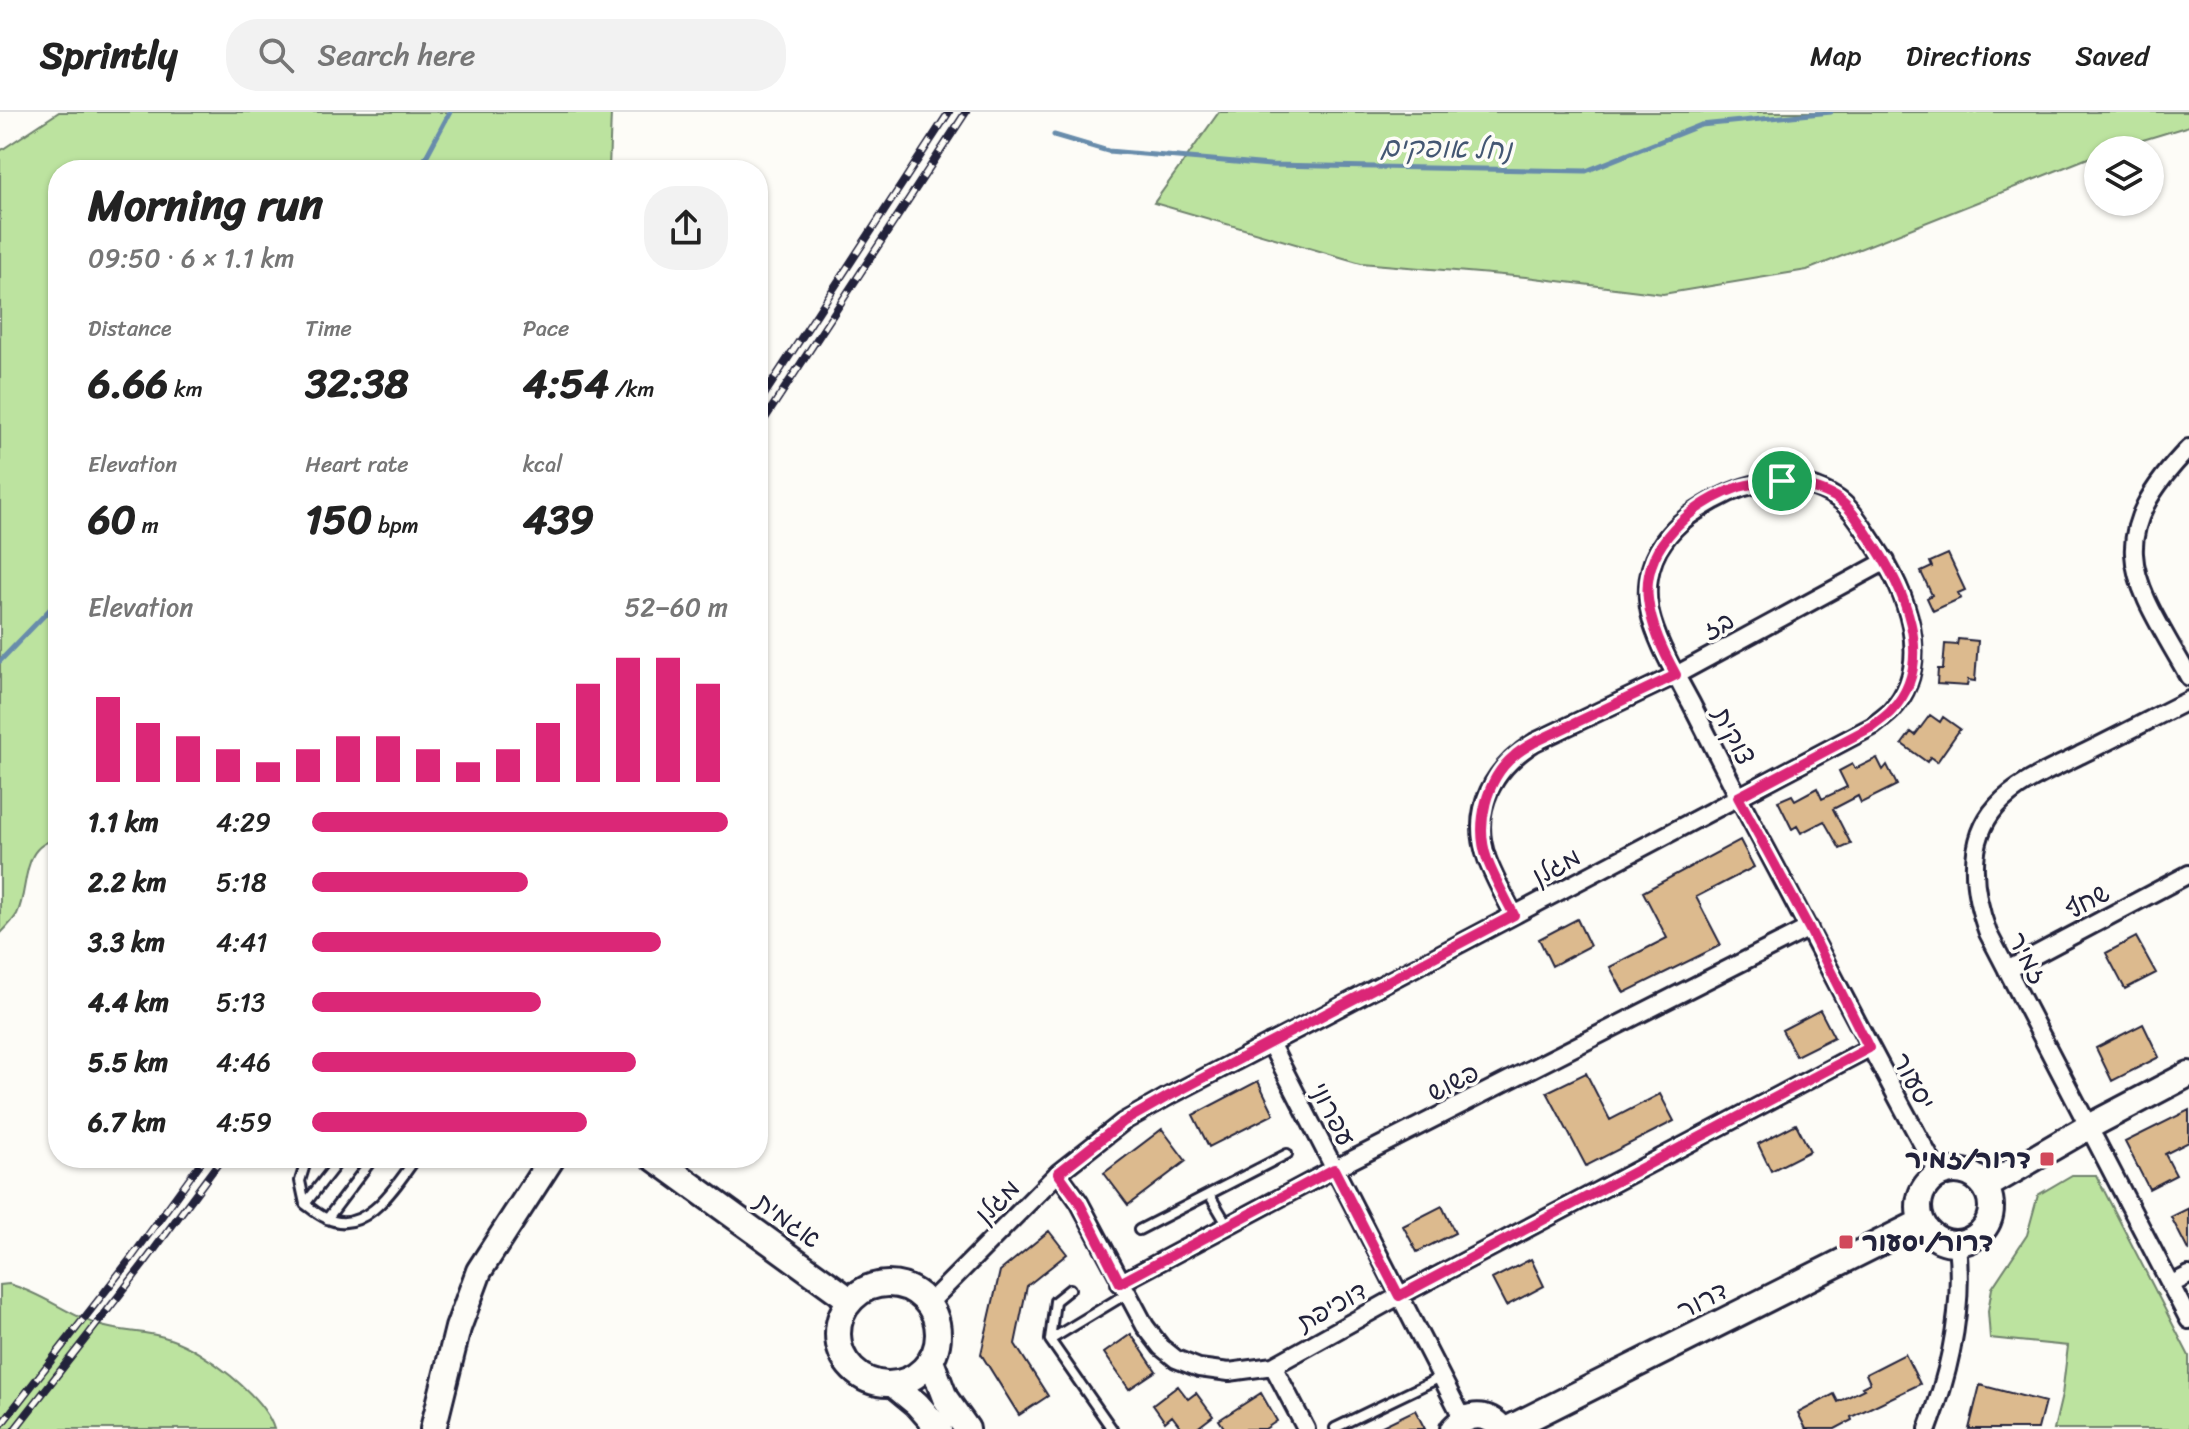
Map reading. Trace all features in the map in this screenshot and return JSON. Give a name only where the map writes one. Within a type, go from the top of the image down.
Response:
[{"type":"street","points":[[2189,448],[2173,464],[2140,514],[2132,546],[2140,587],[2189,677]]},
{"type":"street","name":"צוקית","points":[[1782,481],[1806,485],[1836,498],[1853,514],[1886,561],[1911,625],[1914,649],[1911,674],[1904,693],[1892,710],[1873,726],[1738,797],[1676,675],[1651,619],[1648,580],[1652,562],[1683,518],[1737,488],[1782,481]]},
{"type":"street","name":"בז","points":[[1514,915],[1485,856],[1482,830],[1484,806],[1500,771],[1514,755],[1676,675],[1886,561]]},
{"type":"street","name":"זמיר","points":[[2189,700],[2026,783],[1997,805],[1984,826],[1976,850],[1975,890],[1988,933],[2189,1320]]},
{"type":"street","name":"מגלן","points":[[928,1304],[1058,1173],[1123,1122],[1738,797]]},
{"type":"street","name":"יסעור","points":[[1738,797],[1869,1048],[1939,1174]]},
{"type":"street","name":"שחף","points":[[2007,970],[2189,874]]},
{"type":"street","name":"פשוש","points":[[1123,1289],[1228,1226],[1334,1169],[1809,928]]},
{"type":"street","name":"עפרוני","points":[[1270,1043],[1441,1377],[1458,1424]]},
{"type":"street","name":"דוכיפת","points":[[1058,1173],[1079,1202],[1123,1289],[1161,1347],[1176,1359],[1199,1368],[1229,1372],[1273,1366],[1399,1296],[1869,1048]]},
{"type":"street","points":[[1985,1187],[2090,1126],[2189,1074]]},
{"type":"street","points":[[433,1429],[458,1328],[479,1271],[546,1168]]},
{"type":"street","name":"אגמית","points":[[668,1168],[850,1300]]},
{"type":"street","points":[[1964,1172],[1985,1187],[1991,1205],[1987,1223],[1975,1237],[1957,1244],[1940,1241],[1921,1222],[1921,1194],[1939,1174],[1964,1172]]},
{"type":"street","name":"דרור","points":[[1505,1429],[1921,1222]]},
{"type":"street","points":[[1928,1429],[1957,1327],[1960,1290],[1957,1244]]},
{"type":"street","points":[[2170,1285],[2189,1275]]},
{"type":"street","points":[[890,1283],[918,1293],[928,1304],[938,1332],[936,1347],[931,1361],[915,1377],[894,1385],[880,1385],[856,1374],[845,1361],[838,1346],[837,1330],[841,1314],[850,1300],[862,1291],[890,1283]]},
{"type":"street","points":[[931,1361],[945,1398],[967,1429]]},
{"type":"street","points":[[1273,1366],[1306,1429]]},
{"type":"street","points":[[894,1385],[917,1404],[939,1429]]},
{"type":"street","points":[[1458,1424],[1481,1416],[1490,1418],[1505,1429]]},
{"type":"lane","points":[[1139,1230],[1287,1154]]},
{"type":"lane","points":[[304,1168],[300,1181],[305,1204],[327,1219],[345,1223],[363,1217],[389,1195],[409,1168]]},
{"type":"lane","points":[[305,1204],[333,1168]]},
{"type":"lane","points":[[327,1219],[365,1168]]},
{"type":"lane","points":[[1209,1194],[1228,1226]]},
{"type":"lane","points":[[1070,1289],[1055,1301],[1050,1340],[1112,1429]]},
{"type":"lane","points":[[1050,1340],[1123,1289]]},
{"type":"lane","points":[[1335,1428],[1441,1377]]},
{"type":"green space","points":[[59,112],[611,112],[609,160],[48,160],[48,842],[31,859],[17,914],[0,934],[0,151]]},
{"type":"green space","points":[[1219,112],[2189,112],[2189,126],[2156,136],[2084,136],[2084,160],[1807,270],[1663,294],[1526,277],[1361,263],[1154,203]]},
{"type":"green space","points":[[2072,1175],[2096,1175],[2189,1356],[2189,1429],[2054,1429],[2068,1346],[1990,1338],[1988,1311],[1992,1288],[2027,1235],[2038,1195]]},
{"type":"green space","points":[[9,1284],[98,1325],[161,1336],[199,1353],[245,1389],[268,1416],[274,1429],[0,1429],[0,1285]]},
{"type":"building","points":[[1948,554],[1965,590],[1958,593],[1961,598],[1933,611],[1927,598],[1932,595],[1921,572],[1932,567],[1930,562]]},
{"type":"building","points":[[1958,639],[1978,641],[1975,681],[1968,680],[1967,686],[1937,684],[1938,669],[1943,669],[1945,644],[1957,645]]},
{"type":"building","points":[[1930,715],[1940,722],[1943,717],[1960,729],[1937,762],[1930,757],[1927,762],[1902,744],[1911,732],[1915,735]]},
{"type":"building","points":[[1877,758],[1883,770],[1887,765],[1897,785],[1861,803],[1858,796],[1833,809],[1851,844],[1840,849],[1824,821],[1801,833],[1797,826],[1792,829],[1778,801],[1792,795],[1795,800],[1817,788],[1822,799],[1847,787],[1839,771],[1852,764],[1855,769]]},
{"type":"building","points":[[1740,840],[1754,867],[1696,897],[1721,945],[1624,993],[1610,967],[1667,938],[1643,892]]},
{"type":"building","points":[[1577,919],[1590,946],[1552,966],[1539,939]]},
{"type":"building","points":[[2136,937],[2156,973],[2125,989],[2106,953]]},
{"type":"building","points":[[1820,1010],[1834,1037],[1796,1056],[1782,1030]]},
{"type":"building","points":[[2143,1024],[2159,1057],[2112,1081],[2096,1048]]},
{"type":"building","points":[[1586,1073],[1610,1120],[1660,1094],[1674,1121],[1586,1166],[1547,1092]]},
{"type":"building","points":[[1258,1081],[1274,1114],[1209,1147],[1193,1115]]},
{"type":"building","points":[[2189,1110],[2189,1142],[2165,1154],[2176,1175],[2149,1189],[2125,1142]]},
{"type":"building","points":[[1796,1124],[1810,1151],[1771,1171],[1758,1144]]},
{"type":"building","points":[[1162,1129],[1186,1161],[1128,1205],[1104,1173]]},
{"type":"building","points":[[1442,1206],[1455,1233],[1417,1252],[1403,1226]]},
{"type":"building","points":[[2189,1208],[2189,1252],[2171,1217]]},
{"type":"building","points":[[1049,1231],[1067,1254],[1027,1286],[1015,1344],[1048,1396],[1019,1415],[981,1354],[1000,1271]]},
{"type":"building","points":[[1531,1259],[1544,1286],[1506,1306],[1492,1279]]},
{"type":"building","points":[[1131,1334],[1156,1371],[1129,1389],[1104,1353]]},
{"type":"building","points":[[1905,1354],[1920,1384],[1851,1417],[1852,1420],[1835,1429],[1806,1429],[1798,1413],[1834,1394],[1838,1402],[1864,1389],[1862,1387],[1870,1383],[1866,1374]]},
{"type":"building","points":[[1980,1385],[2045,1402],[2038,1429],[1969,1429]]},
{"type":"building","points":[[1178,1386],[1188,1399],[1196,1393],[1213,1416],[1196,1429],[1182,1429],[1172,1416],[1165,1422],[1153,1405]]},
{"type":"building","points":[[1261,1393],[1277,1421],[1265,1429],[1225,1429],[1219,1420]]},
{"type":"building","points":[[1415,1410],[1425,1429],[1376,1429]]},
{"type":"waterway","points":[[424,160],[450,112]]},
{"type":"waterway","name":"נחל אופקים","points":[[1054,135],[1108,151],[1270,165],[1586,171],[1701,125],[1831,112]]},
{"type":"waterway","points":[[0,661],[48,611]]},
{"type":"railway","points":[[768,389],[949,112]]},
{"type":"railway","points":[[768,414],[966,112]]},
{"type":"railway","points":[[0,1426],[132,1257],[197,1168]]},
{"type":"railway","points":[[15,1429],[215,1168]]},
{"type":"place","name":"דרור/זמיר","points":[[2047,1159]]},
{"type":"place","name":"דרור/יסעור","points":[[1846,1242]]},
{"type":"route","points":[[1782,481],[1806,485],[1836,498],[1853,514],[1886,561],[1911,625],[1914,649],[1911,674],[1904,693],[1892,710],[1873,726],[1738,797],[1869,1048],[1399,1296],[1334,1169],[1120,1283],[1079,1202],[1058,1173],[1123,1122],[1167,1097],[1514,915],[1485,856],[1482,830],[1484,806],[1500,771],[1514,755],[1535,742],[1676,675],[1651,619],[1647,598],[1652,562],[1683,518],[1737,488],[1782,481]]}]
